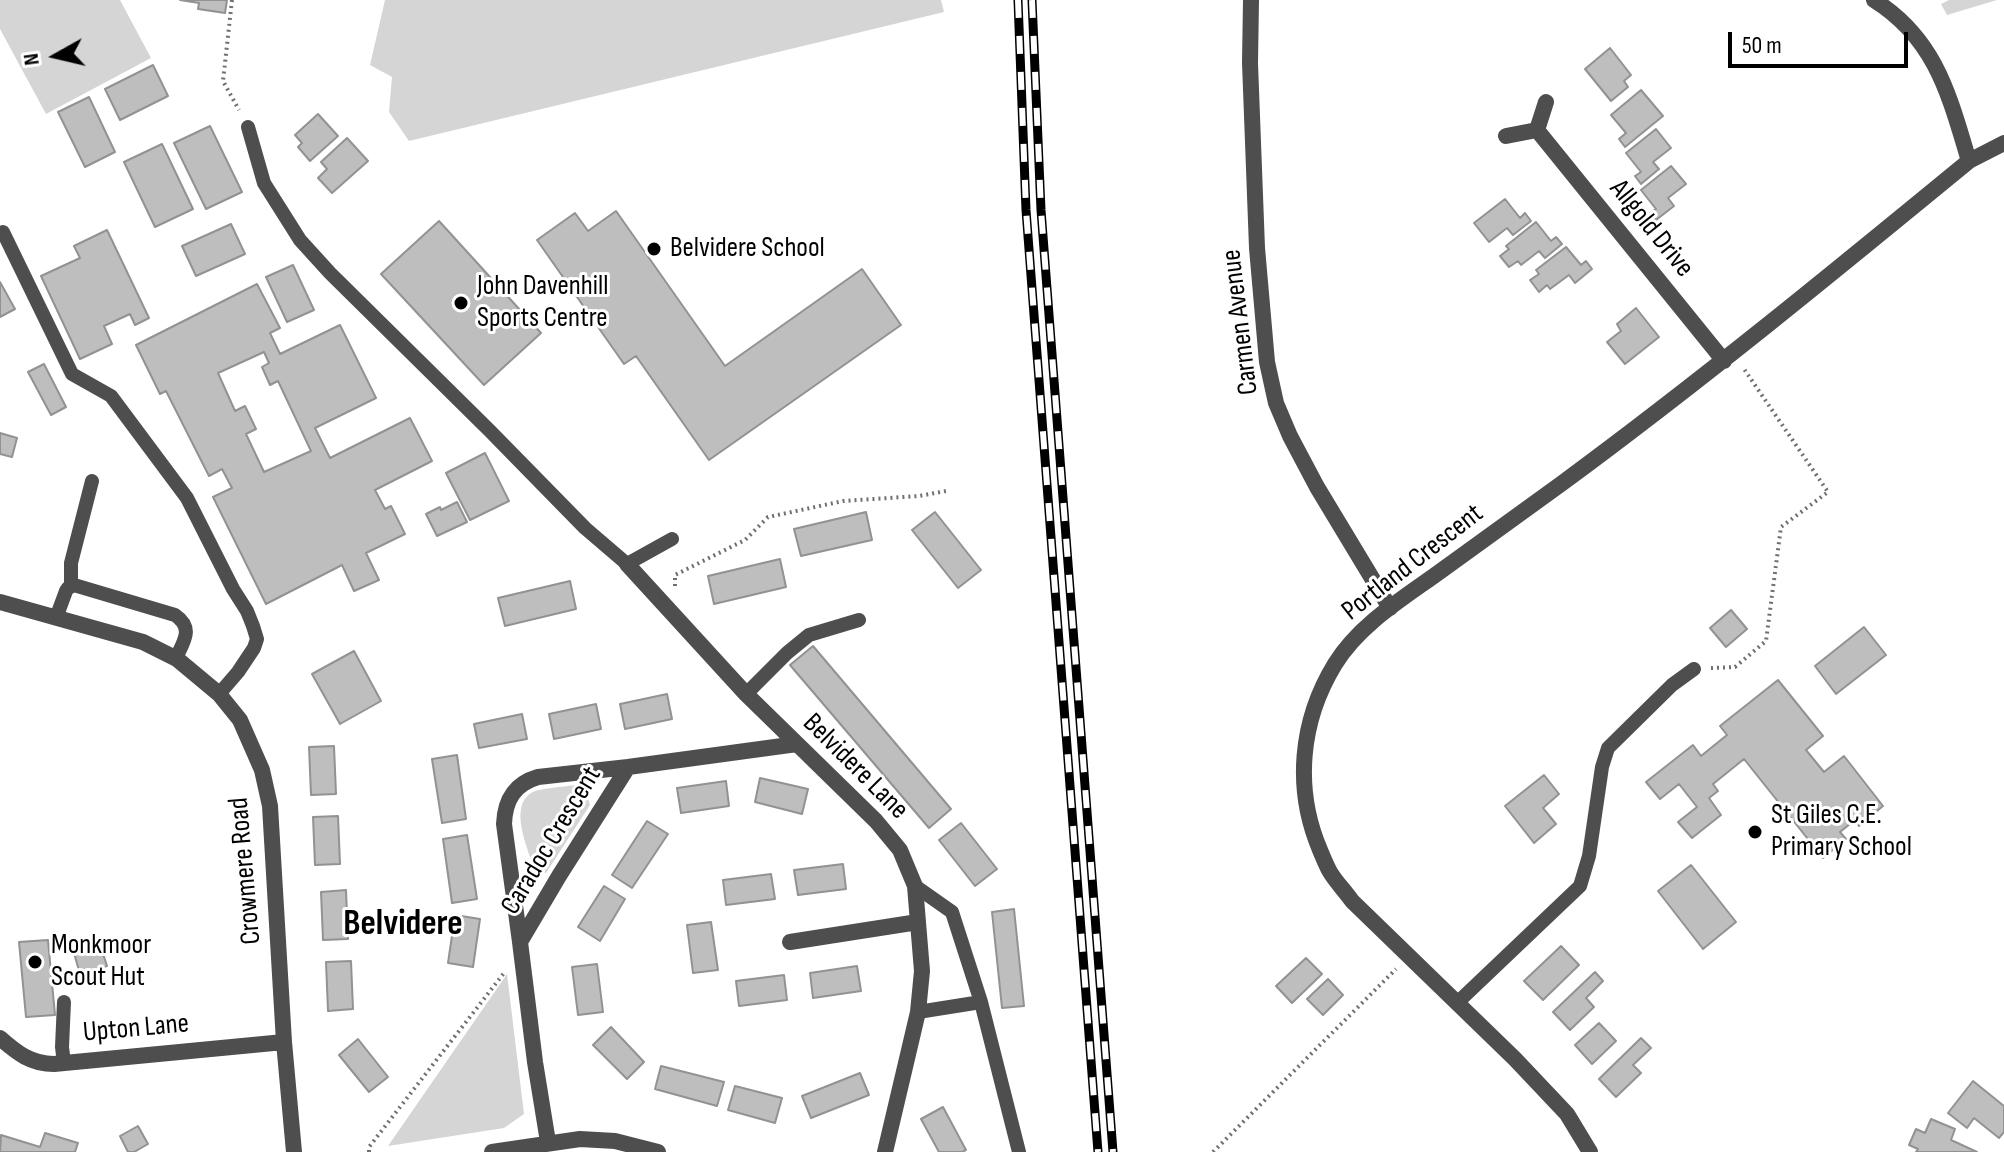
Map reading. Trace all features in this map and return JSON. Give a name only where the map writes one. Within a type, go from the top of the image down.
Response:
[{"type":"street","name":"Carmen Avenue","points":[[1251,0],[1249,24],[1257,248],[1267,362],[1276,403],[1317,487],[1390,608]]},
{"type":"street","points":[[1874,0],[1910,28],[1930,54],[1946,88],[1969,161]]},
{"type":"street","points":[[1506,136],[1537,130],[1546,102]]},
{"type":"street","name":"Allgold Drive","points":[[1537,130],[1729,357]]},
{"type":"street","name":"Portland Crescent","points":[[1590,1152],[1567,1114],[1515,1059],[1352,901],[1330,872],[1306,807],[1303,766],[1307,732],[1318,695],[1336,663],[1358,635],[1390,608],[1729,357],[1969,161],[2004,143]]},
{"type":"street","name":"Belvidere Lane","points":[[627,564],[746,694],[876,821],[900,850],[915,886],[922,971],[918,1012],[885,1152]]},
{"type":"street","name":"Crowmere Road","points":[[0,602],[143,642],[176,658],[219,694],[240,720],[262,770],[270,806],[294,1152]]},
{"type":"street","name":"Caradoc Crescent","points":[[548,1142],[504,824],[504,811],[510,797],[526,780],[538,777],[797,744]]},
{"type":"street","name":"Caradoc Crescent","points":[[520,942],[628,767]]},
{"type":"street","points":[[790,942],[918,922]]},
{"type":"street","name":"Upton Lane","points":[[0,1038],[26,1059],[45,1064],[284,1042]]},
{"type":"street","points":[[492,1152],[580,1139],[615,1141],[658,1152]]},
{"type":"lane","points":[[248,127],[264,183],[300,240],[585,528],[627,564],[672,539]]},
{"type":"lane","points":[[3,232],[72,374],[111,396],[187,498],[247,611],[257,639],[254,648],[219,694]]},
{"type":"lane","points":[[56,618],[65,593],[71,586],[71,563],[92,481]]},
{"type":"lane","points":[[71,586],[179,617],[186,633],[176,658]]},
{"type":"lane","points":[[746,694],[809,635],[859,620]]},
{"type":"lane","points":[[1457,1003],[1580,886],[1589,856],[1602,767],[1608,748],[1672,685],[1694,669]]},
{"type":"lane","points":[[915,886],[952,912],[981,1002],[1019,1152]]},
{"type":"lane","points":[[64,1002],[64,1063]]},
{"type":"lane","points":[[918,1012],[981,1002]]},
{"type":"path","points":[[232,0],[223,81],[248,127]]},
{"type":"path","points":[[1694,669],[1735,667],[1766,641],[1781,527],[1828,492],[1729,357]]},
{"type":"path","points":[[662,603],[676,589],[675,575],[745,540],[768,517],[843,501],[946,491]]},
{"type":"path","points":[[1213,1152],[1409,956]]},
{"type":"path","points":[[369,1152],[369,1147],[509,967],[523,964]]},
{"type":"shaded area","points":[[0,0],[120,0],[151,58],[46,114],[0,29]]},
{"type":"shaded area","points":[[385,0],[941,0],[944,12],[409,141],[389,112],[392,77],[370,65]]},
{"type":"shaded area","points":[[1949,0],[1997,0],[1947,15],[1941,4]]},
{"type":"shaded area","points":[[575,785],[585,788],[590,805],[546,873],[535,871],[522,830],[524,800],[535,791]]},
{"type":"shaded area","points":[[507,974],[524,1114],[504,1128],[388,1146]]},
{"type":"building","points":[[180,0],[227,0],[225,13],[198,9],[199,3]]},
{"type":"building","points":[[1610,48],[1631,75],[1624,81],[1628,87],[1611,101],[1585,69]]},
{"type":"building","points":[[153,65],[168,96],[120,120],[105,89]]},
{"type":"building","points":[[1641,90],[1663,116],[1625,147],[1619,139],[1626,133],[1611,115]]},
{"type":"building","points":[[89,97],[115,152],[85,167],[58,112]]},
{"type":"building","points":[[318,114],[338,136],[310,161],[298,147],[302,143],[295,135]]},
{"type":"building","points":[[210,126],[242,192],[206,209],[174,143]]},
{"type":"building","points":[[1656,129],[1671,148],[1653,162],[1659,169],[1641,184],[1635,176],[1641,172],[1626,153]]},
{"type":"building","points":[[347,138],[368,161],[332,193],[318,178],[327,169],[321,162]]},
{"type":"building","points":[[162,144],[193,209],[155,227],[124,162]]},
{"type":"building","points":[[1671,166],[1686,184],[1668,198],[1674,206],[1656,220],[1650,213],[1656,209],[1641,190]]},
{"type":"building","points":[[1505,199],[1520,218],[1525,213],[1531,221],[1513,235],[1507,228],[1489,242],[1474,223]]},
{"type":"building","points":[[616,211],[725,366],[862,269],[901,325],[709,460],[636,356],[624,364],[537,240],[575,213],[588,231]]},
{"type":"building","name":"John Davenhill Sports Centre","points":[[439,221],[541,333],[484,385],[381,274]]},
{"type":"building","points":[[1536,222],[1551,241],[1556,237],[1562,244],[1545,258],[1539,251],[1521,265],[1518,261],[1509,267],[1500,256],[1509,249],[1506,246]]},
{"type":"building","points":[[231,224],[245,254],[196,276],[182,246]]},
{"type":"building","points":[[107,230],[149,318],[135,325],[130,314],[104,326],[112,344],[80,359],[41,276],[80,258],[74,246]]},
{"type":"building","points":[[1566,247],[1581,265],[1586,261],[1592,269],[1575,283],[1569,275],[1550,289],[1547,285],[1539,292],[1530,280],[1539,274],[1536,270]]},
{"type":"building","points":[[293,265],[314,310],[287,322],[266,277]]},
{"type":"building","points":[[0,282],[15,309],[0,317]]},
{"type":"building","points":[[257,284],[280,328],[270,333],[280,354],[340,325],[376,398],[315,428],[330,458],[410,418],[432,461],[375,490],[385,509],[391,506],[405,534],[366,553],[379,580],[354,591],[342,565],[266,604],[213,497],[232,488],[222,469],[209,476],[166,391],[160,394],[136,345]],"holes":[[[264,352],[269,363],[262,367],[270,385],[278,381],[311,451],[264,472],[246,434],[256,429],[245,406],[235,411],[218,373]]]},
{"type":"building","points":[[1636,308],[1659,337],[1625,364],[1607,342],[1621,331],[1617,324]]},
{"type":"building","points":[[44,364],[66,407],[51,415],[28,372]]},
{"type":"building","points":[[0,433],[17,438],[12,457],[0,454]]},
{"type":"building","points":[[485,453],[509,501],[470,520],[446,473]]},
{"type":"building","points":[[457,502],[467,522],[437,536],[426,514]]},
{"type":"building","points":[[866,512],[872,540],[801,556],[794,529]]},
{"type":"building","points":[[935,512],[981,570],[958,588],[912,530]]},
{"type":"building","points":[[780,559],[786,587],[714,604],[708,576]]},
{"type":"building","points":[[570,581],[576,609],[505,626],[498,598]]},
{"type":"building","points":[[1731,610],[1747,629],[1726,647],[1710,628]]},
{"type":"building","points":[[1864,627],[1886,655],[1836,694],[1815,666]]},
{"type":"building","points":[[813,646],[951,809],[929,828],[790,665]]},
{"type":"building","points":[[354,651],[381,701],[340,724],[312,674]]},
{"type":"building","points":[[1778,680],[1823,736],[1806,750],[1824,772],[1844,756],[1883,806],[1859,826],[1855,820],[1840,832],[1846,839],[1823,858],[1744,759],[1713,784],[1718,791],[1709,798],[1721,815],[1692,838],[1678,822],[1697,807],[1679,784],[1660,799],[1646,782],[1693,745],[1701,756],[1727,735],[1720,726]]},
{"type":"building","points":[[667,694],[672,719],[625,729],[620,704]]},
{"type":"building","points":[[596,704],[601,729],[554,739],[549,714]]},
{"type":"building","points":[[522,714],[527,739],[479,748],[474,724]]},
{"type":"building","points":[[334,746],[336,794],[311,795],[309,747]]},
{"type":"building","points":[[457,755],[466,819],[442,823],[432,759]]},
{"type":"building","points":[[1544,775],[1559,794],[1543,808],[1556,824],[1534,843],[1505,806]]},
{"type":"building","points":[[760,778],[808,789],[802,814],[755,802]]},
{"type":"building","points":[[726,781],[729,806],[681,813],[677,788]]},
{"type":"building","points":[[338,816],[340,864],[315,865],[313,817]]},
{"type":"building","points":[[647,821],[668,834],[632,888],[612,875]]},
{"type":"building","points":[[961,823],[997,869],[975,886],[939,840]]},
{"type":"building","points":[[467,835],[477,899],[452,903],[443,839]]},
{"type":"building","points":[[843,864],[846,889],[798,895],[794,870]]},
{"type":"building","points":[[1691,865],[1736,922],[1703,949],[1658,891]]},
{"type":"building","points":[[771,874],[775,899],[726,905],[723,880]]},
{"type":"building","points":[[604,886],[625,899],[600,941],[578,927]]},
{"type":"building","points":[[346,890],[348,939],[323,940],[321,892]]},
{"type":"building","points":[[1014,909],[1024,1006],[1002,1008],[992,912]]},
{"type":"building","points":[[455,915],[480,919],[473,967],[448,963]]},
{"type":"building","points":[[711,922],[718,970],[693,973],[687,925]]},
{"type":"building","points":[[98,938],[107,966],[80,974],[72,946]]},
{"type":"building","name":"Monkmoor Scout Hut","points":[[48,940],[55,1015],[26,1017],[19,942]]},
{"type":"building","points":[[1561,946],[1579,965],[1543,1000],[1524,981]]},
{"type":"building","points":[[1306,958],[1322,974],[1292,1003],[1276,986]]},
{"type":"building","points":[[351,961],[353,1009],[328,1011],[326,962]]},
{"type":"building","points":[[597,964],[603,1012],[578,1015],[572,967]]},
{"type":"building","points":[[857,966],[861,991],[813,998],[810,973]]},
{"type":"building","points":[[1595,972],[1603,981],[1586,998],[1594,1007],[1570,1030],[1553,1012]]},
{"type":"building","points":[[784,975],[787,1000],[739,1006],[736,981]]},
{"type":"building","points":[[1328,979],[1343,995],[1323,1015],[1307,999]]},
{"type":"building","points":[[1599,1023],[1616,1041],[1592,1064],[1575,1045]]},
{"type":"building","points":[[611,1027],[644,1062],[627,1079],[593,1045]]},
{"type":"building","points":[[1641,1038],[1651,1048],[1633,1065],[1641,1073],[1616,1097],[1599,1079]]},
{"type":"building","points":[[358,1039],[388,1077],[369,1092],[339,1055]]},
{"type":"building","points":[[661,1066],[724,1082],[717,1106],[655,1089]]},
{"type":"building","points":[[860,1073],[869,1095],[811,1118],[802,1096]]},
{"type":"building","points":[[1973,1081],[2004,1106],[2004,1132],[1999,1138],[1974,1118],[1967,1128],[1948,1113]]},
{"type":"building","points":[[735,1086],[782,1098],[775,1123],[728,1110]]},
{"type":"building","points":[[943,1107],[966,1150],[962,1152],[939,1152],[921,1119]]},
{"type":"building","points":[[1931,1119],[1955,1129],[1951,1140],[1977,1152],[1916,1152],[1918,1149],[1909,1145],[1916,1129],[1925,1133]]},
{"type":"building","points":[[138,1126],[148,1144],[128,1152],[120,1136]]},
{"type":"building","points":[[45,1133],[78,1143],[75,1152],[0,1152],[1,1135],[40,1147]]},
{"type":"railway","points":[[1018,0],[1026,210],[1098,1152]]},
{"type":"railway","points":[[1032,0],[1041,210],[1113,1152]]},
{"type":"place","name":"Belvidere School","points":[[654,249]]},
{"type":"place","name":"John Davenhill Sports Centre","points":[[461,303]]},
{"type":"place","name":"St Giles C.E. Primary School","points":[[1755,832]]},
{"type":"place","name":"Monkmoor Scout Hut","points":[[35,962]]},
{"type":"district","name":"Belvidere","points":[[403,925]]}]
